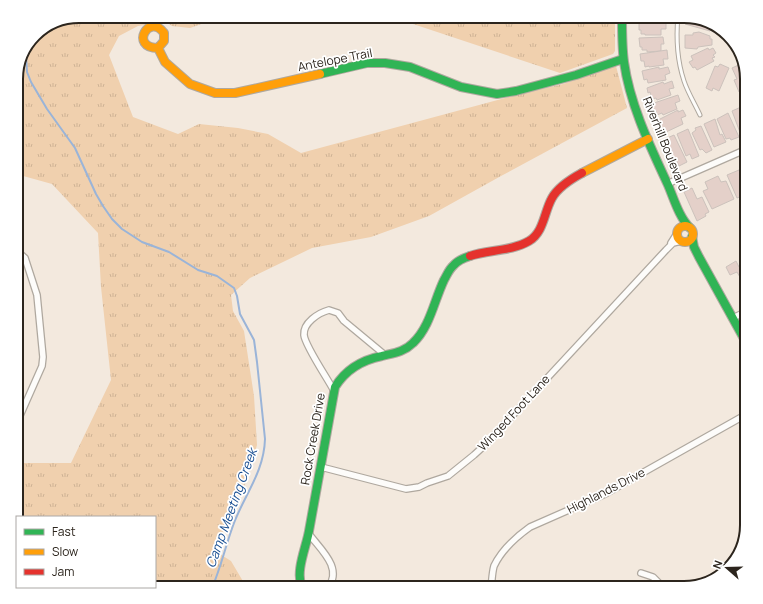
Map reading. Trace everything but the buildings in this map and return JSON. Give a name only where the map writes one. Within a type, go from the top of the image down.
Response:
[{"type":"street","name":"Riverhill Boulevard","points":[[622,23],[623,59],[633,100],[667,184],[691,233],[694,247],[740,331]]},
{"type":"street","name":"Antelope Trail","points":[[158,48],[165,62],[190,84],[215,93],[235,93],[367,63],[385,63],[410,66],[461,87],[497,94],[516,92],[570,77],[623,59]]},
{"type":"street","name":"Rock Creek Drive","points":[[300,581],[301,568],[309,534],[334,391],[338,380],[343,374],[362,361],[395,354],[407,348],[414,342],[422,331],[449,270],[454,264],[468,256],[516,246],[528,241],[540,228],[552,198],[563,186],[573,178],[648,139]]},
{"type":"street","points":[[667,184],[740,152]]},
{"type":"street","name":"Riverhill Boulevard","points":[[679,210],[678,237],[691,247],[699,257]]},
{"type":"street","points":[[678,231],[685,227],[691,233],[688,241],[683,241]]},
{"type":"street","name":"Winged Foot Lane","points":[[666,250],[678,231]]},
{"type":"street","name":"Winged Foot Lane","points":[[321,467],[406,490],[419,487],[448,476],[486,444],[673,243],[683,241]]},
{"type":"street","points":[[23,256],[25,258],[37,295],[43,357],[42,366],[23,409]]},
{"type":"street","points":[[334,391],[305,341],[304,331],[306,326],[317,315],[329,310],[338,313],[344,321],[385,355]]},
{"type":"street","points":[[733,318],[740,314]]},
{"type":"street","name":"Highlands Drive","points":[[492,581],[494,567],[509,545],[530,527],[605,494],[740,418]]},
{"type":"street","points":[[309,534],[332,564],[334,574],[332,581]]},
{"type":"street","points":[[641,573],[653,577],[657,581]]},
{"type":"lane","points":[[678,23],[677,38],[680,65],[684,81],[700,115]]},
{"type":"green space","points":[[72,23],[159,23],[138,26],[119,36],[109,55],[133,117],[178,134],[199,124],[238,128],[268,134],[301,153],[505,98],[563,84],[616,66],[627,108],[429,216],[371,237],[312,248],[250,278],[231,295],[233,311],[244,331],[254,396],[257,445],[247,480],[215,551],[231,561],[243,581],[156,581],[156,516],[23,516],[23,463],[71,463],[111,380],[101,287],[98,233],[52,184],[23,176],[23,75],[29,54],[42,37],[51,30]]},
{"type":"green space","points":[[168,23],[204,23],[190,28],[172,26]]},
{"type":"green space","points":[[410,23],[615,23],[615,51],[613,54],[560,73]]},
{"type":"waterway","name":"Camp Meeting Creek","points":[[26,61],[27,72],[31,82],[47,109],[75,148],[96,194],[112,219],[122,229],[142,242],[169,252],[198,270],[217,276],[234,288],[240,314],[254,340],[265,439],[264,451],[258,472],[238,512],[215,581]]},
{"type":"traffic: fast","points":[[622,23],[624,62],[636,110],[677,208],[690,228]]},
{"type":"traffic: fast","points":[[320,74],[367,63],[385,63],[410,67],[461,87],[497,94],[516,91],[576,75],[623,59]]},
{"type":"traffic: fast","points":[[692,237],[694,247],[699,257],[740,331]]},
{"type":"traffic: fast","points":[[300,581],[300,567],[309,531],[335,387],[344,375],[355,366],[368,360],[395,353],[410,346],[419,337],[428,322],[440,288],[449,270],[457,262],[470,256]]},
{"type":"traffic: slow","points":[[158,48],[164,41],[164,33],[153,26],[144,33],[143,38],[145,43],[149,46],[158,48],[165,62],[190,84],[215,93],[235,93],[320,74]]},
{"type":"traffic: slow","points":[[582,173],[648,139]]},
{"type":"traffic: slow","points":[[685,226],[692,231],[693,234],[688,241],[685,242],[678,237],[677,234],[682,227],[685,226]]},
{"type":"traffic: jam","points":[[470,256],[508,249],[529,241],[541,227],[549,203],[558,190],[582,173]]}]
